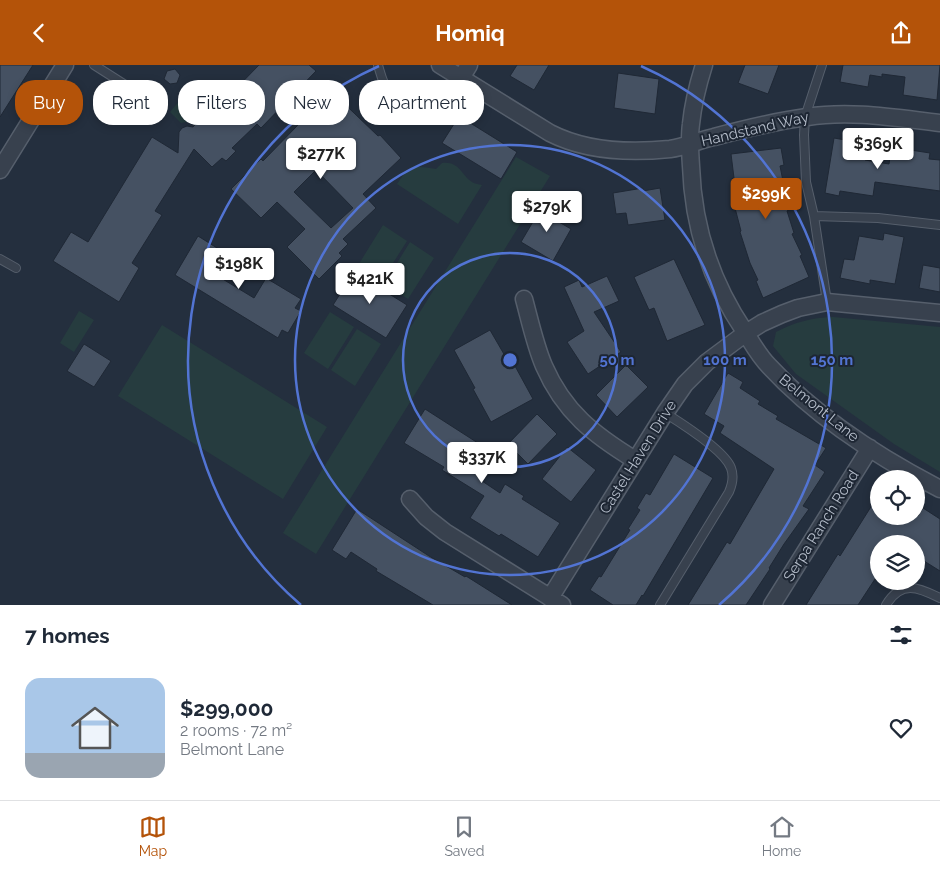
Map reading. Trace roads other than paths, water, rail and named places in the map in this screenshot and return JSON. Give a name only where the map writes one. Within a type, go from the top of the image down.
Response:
[{"type":"street","points":[[0,170],[66,65]]},
{"type":"street","name":"Handstand Way","points":[[440,65],[467,76],[550,133],[574,143],[595,148],[670,149],[713,137],[805,117],[830,114],[856,114],[940,123]]},
{"type":"street","name":"Belmont Lane","points":[[704,65],[696,92],[690,124],[693,197],[697,222],[718,286],[767,365],[800,396],[870,448],[940,489]]},
{"type":"street","points":[[524,299],[543,364],[557,392],[572,412],[589,429],[607,443],[635,460]]},
{"type":"street","name":"Castel Haven Drive","points":[[556,601],[635,460],[685,384],[695,373],[746,333],[782,314],[798,308],[827,302],[940,313]]},
{"type":"street","name":"Serpa Ranch Road","points":[[772,605],[870,448]]},
{"type":"street","points":[[410,499],[426,517],[445,532],[556,601]]},
{"type":"lane","points":[[94,65],[118,80]]},
{"type":"lane","points":[[378,65],[382,82],[390,95],[399,102],[429,108],[452,100],[467,76]]},
{"type":"lane","points":[[822,65],[805,117],[804,162],[827,302]]},
{"type":"lane","points":[[814,216],[870,217],[940,225]]},
{"type":"lane","points":[[0,259],[16,268]]},
{"type":"lane","points":[[660,605],[730,492],[733,475],[730,465],[725,459],[689,429],[665,413]]},
{"type":"lane","points":[[886,605],[894,594],[907,588],[922,589],[940,598]]}]
